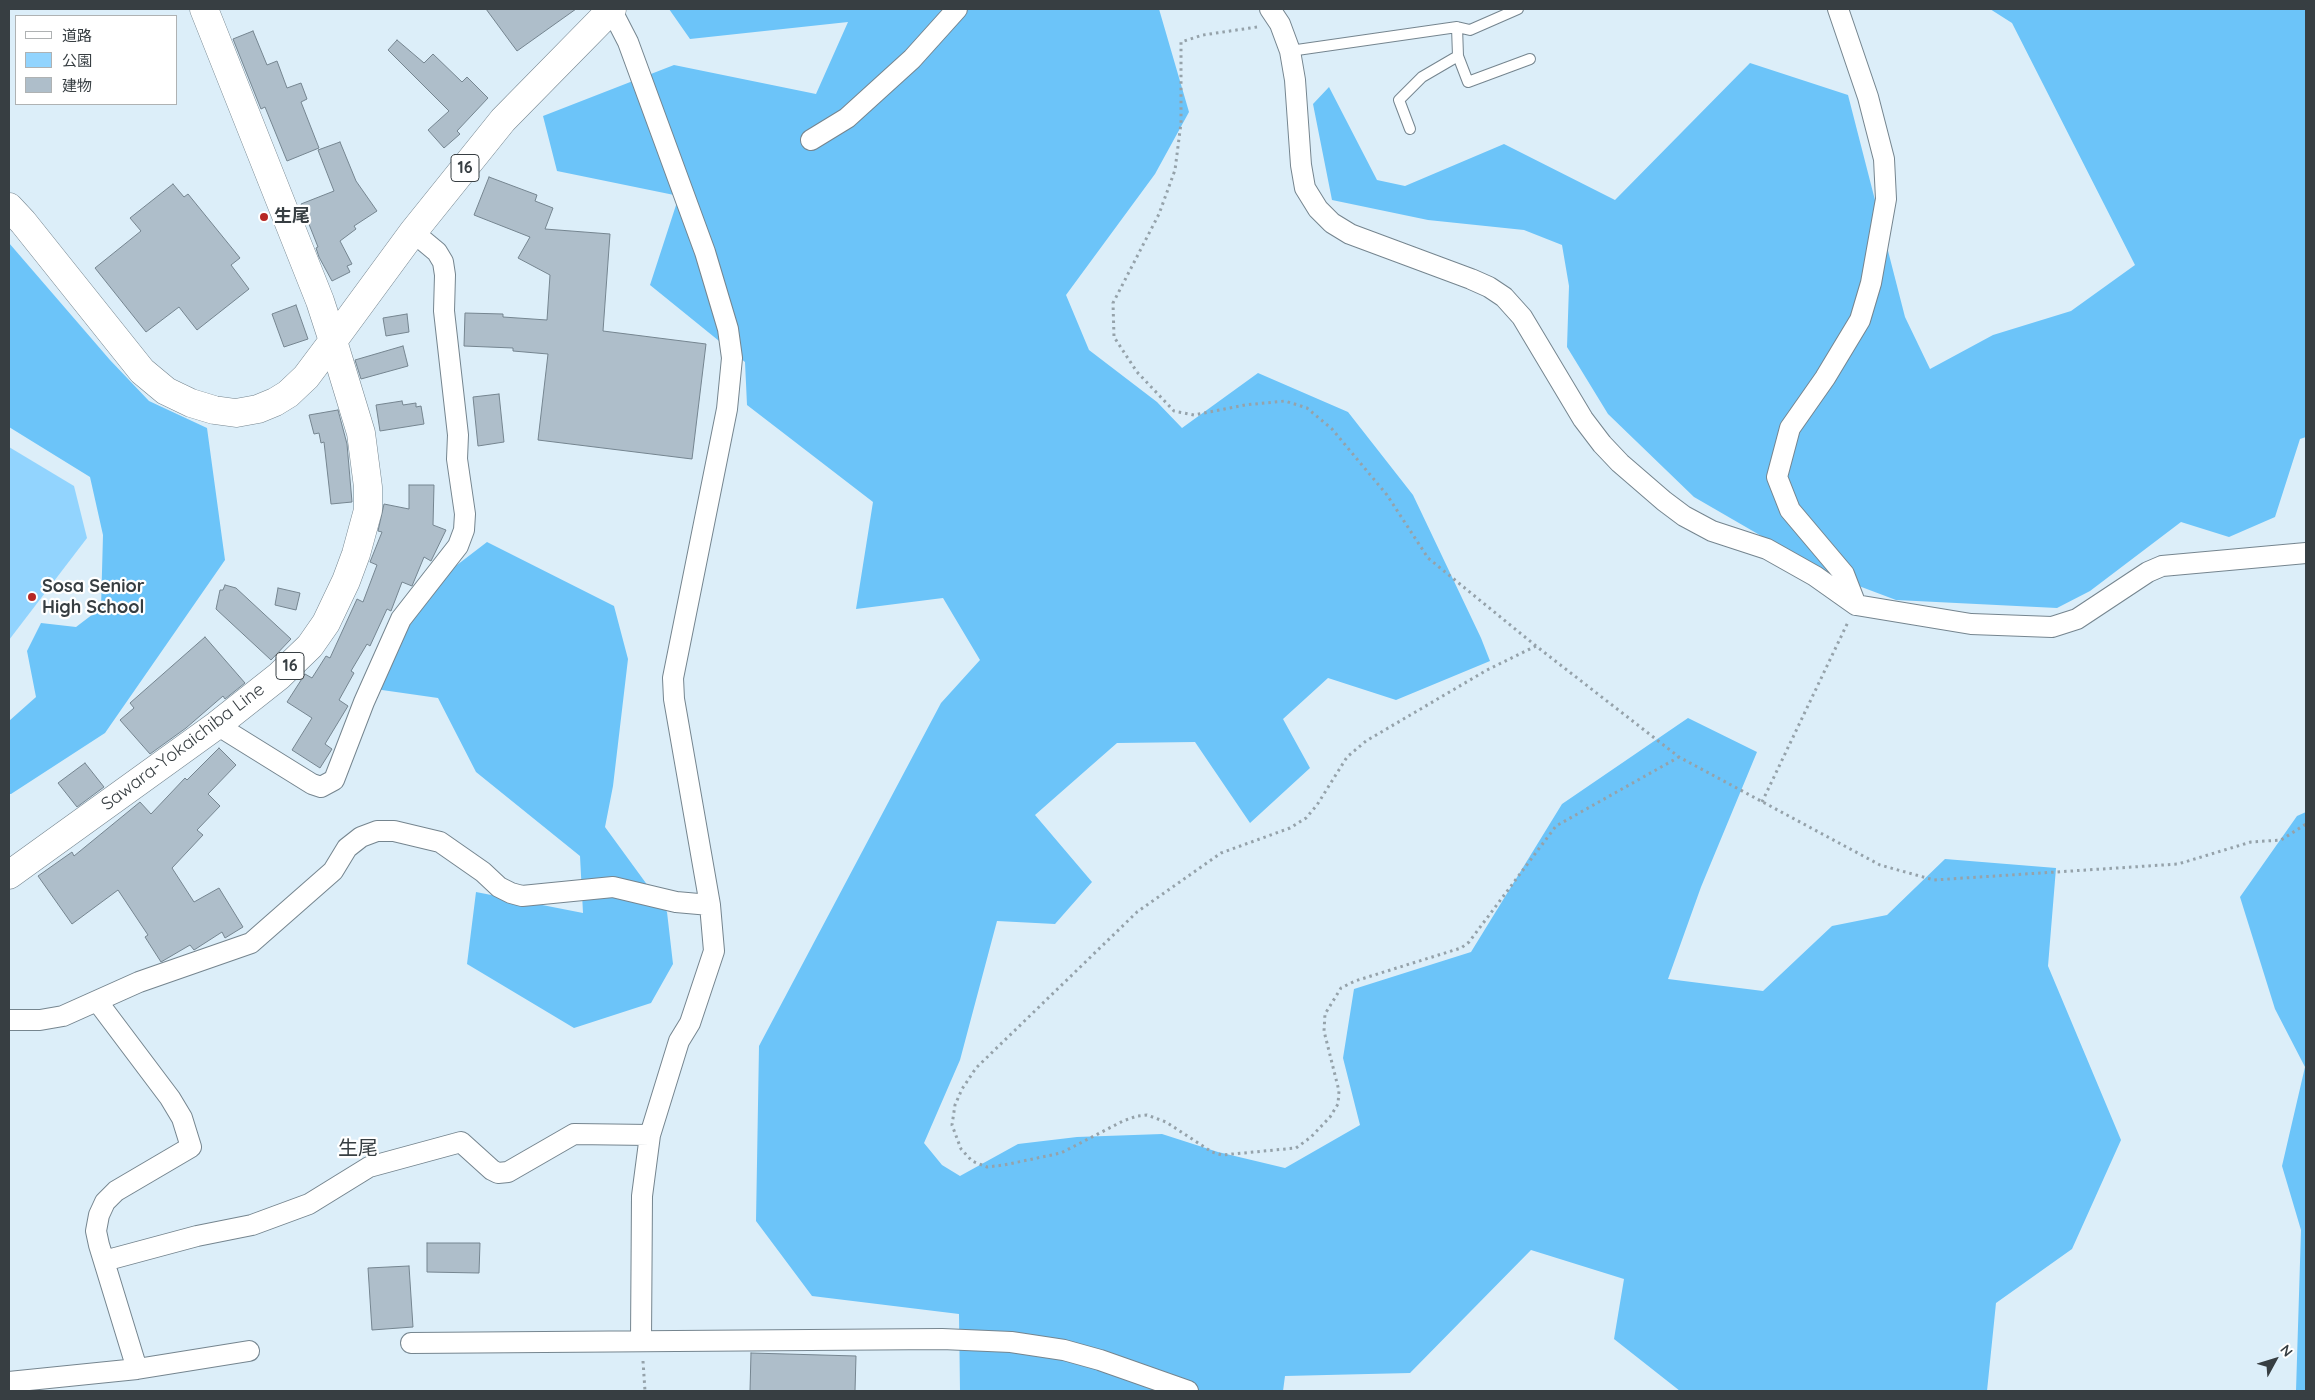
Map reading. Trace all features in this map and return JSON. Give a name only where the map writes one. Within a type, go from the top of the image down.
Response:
[{"type":"main road","name":"Sawara-Yokaichiba Line","points":[[9,874],[218,725],[278,676],[310,646],[326,623],[356,554],[368,510],[366,469],[361,433],[333,341],[320,302],[204,9]]},
{"type":"main road","name":"16","points":[[333,341],[414,232],[503,120],[612,9]]},
{"type":"main road","points":[[9,207],[24,222],[142,371],[166,391],[190,403],[214,410],[236,413],[258,409],[275,402],[288,394],[306,377],[333,341]]},
{"type":"street","points":[[612,9],[628,42],[705,252],[728,329],[732,358],[727,409],[673,678],[674,699],[710,905],[714,951],[690,1023],[679,1042],[650,1135],[642,1196],[641,1340]]},
{"type":"street","points":[[811,140],[847,118],[912,59],[958,9]]},
{"type":"street","points":[[1838,9],[1868,97],[1884,159],[1886,199],[1871,283],[1860,320],[1825,378],[1790,428],[1777,477],[1790,510],[1844,574],[1856,605]]},
{"type":"street","points":[[1275,17],[1290,51],[1295,80],[1301,165],[1305,188],[1318,209],[1332,223],[1350,234],[1483,284],[1504,297],[1538,341],[1583,419],[1620,463],[1656,495],[1684,516],[1712,531],[1767,549],[1815,576],[1856,605],[1971,624],[2052,627],[2077,619],[2148,572],[2162,566],[2306,553]]},
{"type":"street","points":[[218,725],[312,784],[321,787],[334,780],[364,702],[401,619],[458,546],[464,530],[465,514],[457,459],[458,435],[444,310],[445,275],[443,262],[437,252],[414,232]]},
{"type":"street","points":[[9,1020],[40,1020],[62,1016],[139,982],[251,943],[333,872],[347,848],[361,837],[377,831],[394,831],[440,842],[483,872],[499,887],[522,896],[613,886],[676,902],[710,905]]},
{"type":"street","points":[[97,1000],[170,1098],[182,1118],[191,1147],[116,1191],[105,1202],[99,1215],[96,1231],[137,1369]]},
{"type":"street","points":[[104,1261],[197,1236],[252,1225],[309,1204],[369,1167],[461,1142],[492,1170],[498,1173],[508,1172],[574,1134],[650,1135]]},
{"type":"street","points":[[411,1343],[942,1339],[1011,1342],[1064,1350],[1100,1360],[1188,1391]]},
{"type":"street","points":[[9,1382],[137,1369],[249,1351]]},
{"type":"lane","points":[[1290,51],[1457,28],[1470,30],[1518,9]]},
{"type":"lane","points":[[1457,28],[1458,56],[1468,82],[1530,59]]},
{"type":"lane","points":[[1410,129],[1399,100],[1422,77],[1458,56]]},
{"type":"path","points":[[1275,17],[1181,42],[1181,123],[1175,170],[1159,214],[1113,303],[1114,337],[1138,372],[1174,411],[1194,415],[1245,405],[1285,401],[1307,408],[1332,429],[1387,495],[1428,558],[1536,646],[1679,757],[1880,865],[1934,880],[2178,864],[2251,842],[2280,840],[2306,824]]},
{"type":"path","points":[[1762,802],[1856,605]]},
{"type":"path","points":[[1536,646],[1487,670],[1366,741],[1346,757],[1317,805],[1306,818],[1290,828],[1220,853],[1137,912],[976,1068],[962,1089],[955,1105],[952,1125],[961,1149],[972,1161],[987,1167],[996,1166],[1061,1153],[1124,1120],[1147,1115],[1166,1122],[1212,1152],[1222,1155],[1296,1148],[1312,1137],[1330,1117],[1338,1104],[1339,1091],[1324,1031],[1325,1014],[1341,988],[1461,948],[1469,942],[1556,826],[1679,757]]},
{"type":"path","points":[[641,1340],[645,1391]]},
{"type":"green space","name":"Sosa Senior High School","points":[[9,447],[74,486],[87,538],[9,640]]},
{"type":"shaded area","points":[[669,9],[1159,9],[1189,112],[1155,174],[1066,295],[1089,350],[1157,402],[1182,428],[1258,373],[1348,412],[1413,495],[1481,638],[1490,661],[1396,700],[1328,678],[1283,719],[1310,768],[1250,823],[1195,742],[1117,743],[1035,815],[1092,882],[1055,924],[997,921],[960,1060],[924,1143],[942,1165],[960,1176],[1018,1144],[1077,1137],[1162,1134],[1218,1152],[1285,1168],[1360,1125],[1343,1058],[1354,989],[1471,952],[1562,804],[1688,718],[1757,752],[1701,887],[1668,979],[1763,991],[1832,926],[1887,915],[1945,859],[2056,868],[2048,966],[2121,1140],[2072,1249],[1996,1303],[1987,1391],[1680,1391],[1614,1339],[1624,1279],[1531,1250],[1410,1373],[1285,1376],[1283,1391],[960,1391],[959,1314],[812,1296],[756,1221],[759,1046],[941,703],[980,660],[943,598],[856,609],[873,502],[747,405],[745,362],[650,285],[679,196],[557,171],[543,116],[674,65],[816,94],[848,22],[690,39]]},
{"type":"shaded area","points":[[1990,9],[2306,9],[2306,437],[2300,439],[2275,517],[2229,537],[2181,522],[2090,591],[2057,608],[1896,600],[1827,574],[1694,497],[1608,414],[1567,347],[1569,286],[1562,245],[1524,230],[1428,220],[1332,200],[1313,104],[1329,87],[1377,180],[1405,186],[1504,144],[1615,200],[1750,63],[1848,95],[1905,317],[1930,369],[1993,335],[2071,311],[2135,265],[2012,23]]},
{"type":"shaded area","points":[[9,243],[110,360],[149,401],[207,428],[225,560],[105,733],[11,794],[9,794],[9,721],[36,697],[27,651],[41,623],[76,627],[101,608],[103,535],[90,477],[9,427]]},
{"type":"shaded area","points":[[487,542],[614,606],[628,659],[613,786],[605,827],[667,912],[673,964],[651,1003],[574,1028],[467,964],[476,892],[583,913],[580,856],[476,772],[438,698],[375,689],[427,588]]},
{"type":"shaded area","points":[[2306,812],[2306,1391],[2296,1391],[2301,1230],[2282,1166],[2305,1067],[2275,1009],[2240,897],[2297,816]]},
{"type":"building","points":[[486,9],[576,9],[517,51]]},
{"type":"building","points":[[253,31],[267,65],[277,61],[287,88],[301,83],[307,99],[301,102],[319,148],[287,161],[265,107],[261,109],[233,39]]},
{"type":"building","points":[[397,40],[424,63],[433,54],[462,82],[467,77],[488,98],[457,131],[460,134],[444,148],[428,130],[449,111],[388,50]]},
{"type":"building","points":[[340,142],[356,181],[377,211],[354,226],[356,229],[340,241],[352,264],[347,266],[350,272],[332,281],[319,257],[316,248],[318,247],[301,204],[334,191],[318,150]]},
{"type":"building","points":[[489,177],[537,195],[535,201],[553,208],[545,229],[610,234],[603,331],[706,344],[692,459],[538,440],[548,354],[513,351],[513,348],[464,346],[465,313],[503,314],[503,317],[547,320],[550,275],[518,258],[530,237],[474,215]]},
{"type":"building","points":[[173,184],[184,197],[188,194],[240,258],[231,265],[249,289],[197,330],[179,307],[146,332],[95,268],[141,231],[130,218]]},
{"type":"building","points":[[296,305],[308,339],[284,347],[272,314]]},
{"type":"building","points":[[407,314],[409,332],[386,336],[383,318]]},
{"type":"building","points":[[403,346],[408,366],[361,379],[355,360]]},
{"type":"building","points":[[499,394],[504,442],[478,446],[473,397]]},
{"type":"building","points":[[402,401],[403,405],[416,403],[416,407],[421,406],[424,424],[380,431],[376,405]]},
{"type":"building","points":[[338,410],[347,444],[352,502],[331,504],[324,442],[321,443],[319,433],[314,434],[309,415]]},
{"type":"building","points":[[409,485],[434,485],[433,525],[446,530],[431,561],[424,557],[412,586],[402,582],[391,611],[387,609],[370,646],[367,644],[351,671],[354,673],[339,700],[348,706],[325,744],[332,749],[320,768],[292,750],[312,718],[287,702],[305,674],[312,678],[326,656],[330,658],[357,599],[363,602],[377,565],[370,562],[382,532],[378,531],[384,504],[409,509]]},
{"type":"building","points":[[225,585],[236,588],[291,639],[271,660],[216,609],[220,590],[223,590]]},
{"type":"building","points":[[278,588],[300,593],[296,610],[275,605]]},
{"type":"building","points":[[205,637],[245,683],[225,699],[223,696],[186,728],[150,754],[120,720],[134,708],[130,703]]},
{"type":"building","points":[[219,748],[236,765],[208,794],[220,806],[197,830],[203,835],[172,868],[194,902],[219,888],[243,927],[225,938],[222,932],[194,950],[190,945],[161,962],[145,937],[148,935],[118,890],[72,924],[38,876],[72,852],[74,856],[140,802],[151,814],[185,778],[187,780]]},
{"type":"building","points":[[85,763],[104,787],[77,807],[58,783]]},
{"type":"building","points":[[427,1243],[480,1243],[479,1273],[427,1272]]},
{"type":"building","points":[[409,1266],[413,1327],[372,1330],[368,1268]]},
{"type":"building","points":[[751,1353],[856,1356],[855,1391],[750,1391]]},
{"type":"place","name":"生尾","points":[[264,217]]},
{"type":"place","name":"Sosa Senior High School","points":[[32,597]]},
{"type":"district","name":"生尾","points":[[358,1149]]}]
